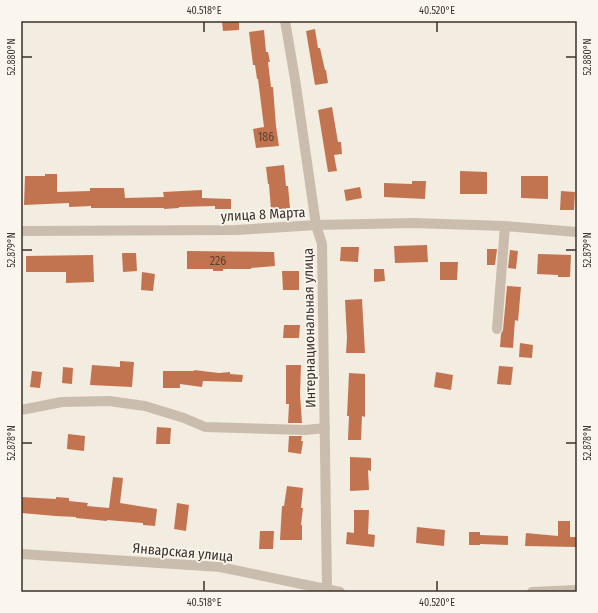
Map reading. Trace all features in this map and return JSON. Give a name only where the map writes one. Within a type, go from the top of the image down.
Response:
[{"type":"street","name":"Интернациональная улица","points":[[285,21],[316,225],[322,244],[327,589]]},
{"type":"street","name":"улица 8 Марта","points":[[21,231],[236,230],[316,225],[413,224],[505,226],[577,232]]},
{"type":"street","points":[[497,329],[505,226]]},
{"type":"street","points":[[21,410],[62,402],[109,401],[145,406],[184,418],[205,427],[305,430],[325,428]]},
{"type":"street","name":"Январская улица","points":[[21,554],[220,567],[340,592]]},
{"type":"street","points":[[532,592],[577,590]]},
{"type":"building","points":[[222,21],[239,21],[239,30],[223,31]]},
{"type":"building","points":[[315,29],[318,48],[320,48],[328,83],[315,85],[306,31]]},
{"type":"building","points":[[264,30],[266,52],[268,52],[270,62],[268,62],[271,87],[273,87],[279,146],[256,148],[253,129],[264,127],[258,79],[255,65],[253,65],[249,32]]},
{"type":"building","points":[[332,107],[338,142],[341,142],[342,154],[334,155],[337,171],[328,172],[318,110]]},
{"type":"building","points":[[284,165],[290,208],[271,210],[266,167]]},
{"type":"building","points":[[460,171],[487,172],[487,194],[460,194]]},
{"type":"building","points":[[45,174],[57,174],[57,192],[90,191],[90,188],[124,188],[125,198],[164,197],[163,192],[202,190],[202,198],[231,199],[231,209],[215,209],[215,206],[164,209],[91,208],[91,206],[69,207],[69,203],[24,205],[25,176],[45,176]]},
{"type":"building","points":[[521,176],[548,176],[548,199],[521,198]]},
{"type":"building","points":[[412,181],[426,181],[425,199],[384,197],[384,183],[412,184]]},
{"type":"building","points":[[360,187],[362,198],[346,201],[344,190]]},
{"type":"building","points":[[561,191],[575,192],[574,210],[560,210]]},
{"type":"building","points":[[427,245],[428,262],[395,263],[394,246]]},
{"type":"building","points":[[341,247],[359,247],[358,262],[340,261]]},
{"type":"building","points":[[487,249],[497,249],[495,265],[487,265]]},
{"type":"building","points":[[510,250],[518,251],[516,269],[508,268]]},
{"type":"building","points":[[187,251],[274,252],[275,266],[251,269],[223,269],[223,271],[213,271],[213,269],[187,269]]},
{"type":"building","points":[[122,253],[136,253],[137,271],[123,272]]},
{"type":"building","points":[[538,254],[571,255],[570,277],[537,274]]},
{"type":"building","points":[[93,255],[94,282],[66,283],[66,272],[26,272],[26,256]]},
{"type":"building","points":[[440,262],[458,262],[457,280],[440,280]]},
{"type":"building","points":[[374,269],[384,269],[385,281],[374,282]]},
{"type":"building","points":[[282,271],[299,271],[299,290],[283,290]]},
{"type":"building","points":[[142,272],[155,274],[153,291],[141,290]]},
{"type":"building","points":[[507,286],[521,287],[518,321],[515,320],[513,348],[500,347]]},
{"type":"building","points":[[362,299],[365,353],[346,353],[347,338],[345,300]]},
{"type":"building","points":[[284,325],[300,325],[299,338],[283,338]]},
{"type":"building","points":[[520,343],[533,345],[532,358],[519,357]]},
{"type":"building","points":[[120,361],[134,362],[132,387],[90,385],[92,365],[120,367]]},
{"type":"building","points":[[286,365],[301,365],[300,394],[302,423],[288,423],[289,404],[286,404]]},
{"type":"building","points":[[499,366],[513,367],[511,385],[497,384]]},
{"type":"building","points":[[63,367],[73,368],[72,384],[62,383]]},
{"type":"building","points":[[194,370],[219,373],[230,372],[230,374],[243,375],[242,382],[203,381],[202,387],[180,384],[180,388],[163,388],[163,371]]},
{"type":"building","points":[[32,371],[42,372],[40,388],[30,387]]},
{"type":"building","points":[[436,372],[453,375],[451,390],[434,387]]},
{"type":"building","points":[[349,373],[365,374],[365,417],[362,416],[361,440],[348,440],[349,416],[347,416]]},
{"type":"building","points":[[157,427],[171,428],[170,444],[156,444]]},
{"type":"building","points":[[68,434],[85,436],[84,451],[67,449]]},
{"type":"building","points":[[289,436],[302,436],[301,441],[303,441],[301,454],[288,452]]},
{"type":"building","points":[[350,457],[371,458],[371,471],[368,470],[369,490],[350,491]]},
{"type":"building","points":[[113,477],[123,478],[120,503],[157,509],[155,526],[143,525],[143,523],[21,513],[21,497],[56,499],[56,497],[69,498],[69,501],[88,503],[87,506],[109,508]]},
{"type":"building","points":[[287,486],[303,488],[301,508],[303,508],[301,525],[302,540],[280,540],[282,506],[284,506]]},
{"type":"building","points":[[177,503],[189,505],[186,531],[174,529]]},
{"type":"building","points":[[354,510],[369,510],[368,534],[375,535],[374,547],[346,544],[347,532],[354,533]]},
{"type":"building","points":[[558,521],[570,521],[570,537],[577,537],[577,547],[525,546],[526,533],[558,536]]},
{"type":"building","points":[[417,527],[445,530],[444,546],[416,543]]},
{"type":"building","points":[[260,531],[274,531],[273,549],[259,549]]},
{"type":"building","points":[[469,532],[480,532],[480,535],[508,536],[508,545],[469,545]]}]
